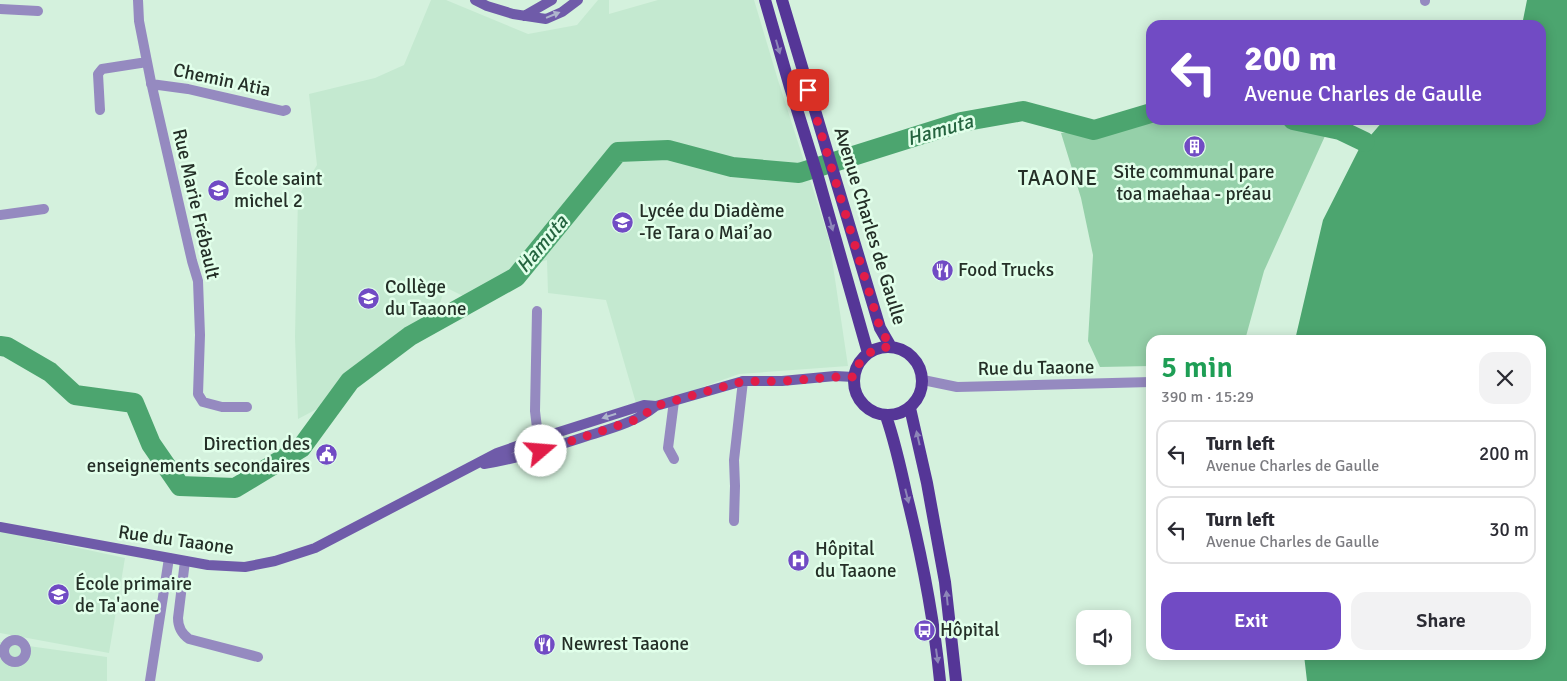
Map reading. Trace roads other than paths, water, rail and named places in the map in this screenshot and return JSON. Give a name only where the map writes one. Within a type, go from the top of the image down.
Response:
[{"type":"main road","points":[[474,0],[495,9],[546,19],[562,12],[578,0]]},
{"type":"main road","points":[[524,16],[552,0]]},
{"type":"main road","name":"Avenue Charles de Gaulle","points":[[765,0],[868,353],[879,348],[900,348],[912,356],[920,367],[923,380]]},
{"type":"main road","name":"Avenue Charles de Gaulle","points":[[782,0],[880,328],[891,347]]},
{"type":"main road","points":[[868,353],[857,366],[854,377],[856,394],[862,404],[871,412],[886,416],[899,414],[910,408],[920,395],[923,380]]},
{"type":"main road","name":"Rue du Taaone","points":[[0,527],[208,565],[245,567],[276,561],[315,548],[498,453],[644,405],[656,406],[743,382],[782,381],[835,376],[854,377]]},
{"type":"main road","name":"Rue du Taaone","points":[[476,465],[541,451],[638,419],[656,406]]},
{"type":"main road","points":[[910,408],[928,483],[942,564],[956,681]]},
{"type":"main road","points":[[886,416],[895,441],[916,535],[929,601],[940,681]]},
{"type":"street","name":"Rue Marie Frébault","points":[[138,0],[139,21],[151,84],[198,281],[200,343],[198,394],[203,402],[213,405],[247,407]]},
{"type":"street","points":[[0,9],[38,12]]},
{"type":"street","points":[[100,110],[98,74],[102,69],[147,62]]},
{"type":"street","name":"Chemin Atia","points":[[151,84],[188,89],[283,111],[286,110]]},
{"type":"street","points":[[0,215],[44,209]]},
{"type":"street","points":[[537,311],[535,411],[541,451]]},
{"type":"street","name":"Rue du Taaone","points":[[923,380],[957,387],[1146,382]]},
{"type":"street","points":[[734,521],[734,460],[743,382]]},
{"type":"street","points":[[674,401],[668,448],[674,459]]},
{"type":"street","points":[[150,681],[169,558]]},
{"type":"street","points":[[185,561],[178,618],[178,624],[182,632],[190,639],[258,657]]},
{"type":"waterway","name":"Hamuta","points":[[0,346],[7,347],[50,372],[75,395],[134,403],[151,444],[180,486],[235,488],[301,448],[350,381],[410,336],[516,277],[618,152],[668,150],[732,167],[799,173],[961,122],[1023,111],[1094,130],[1146,114]]},
{"type":"waterway","name":"Hamuta","points":[[1316,125],[1340,130],[1365,142]]},
{"type":"place","name":"Site communal pare toa maehaa - préau","points":[[1194,146]]},
{"type":"place","name":"École saint michel 2","points":[[218,190]]},
{"type":"place","name":"Lycée du Diadème -Te Tara o Mai’ao","points":[[623,222]]},
{"type":"place","name":"Food Trucks","points":[[942,270]]},
{"type":"place","name":"Collège du Taaone","points":[[369,298]]},
{"type":"place","name":"Direction des enseignements secondaires","points":[[326,455]]},
{"type":"place","name":"Hôpital du Taaone","points":[[799,560]]},
{"type":"place","name":"École primaire de Ta'aone","points":[[59,595]]},
{"type":"place","name":"Hôpital","points":[[924,630]]},
{"type":"place","name":"Newrest Taaone","points":[[545,644]]},
{"type":"district","name":"TAAONE","points":[[1058,178]]}]
